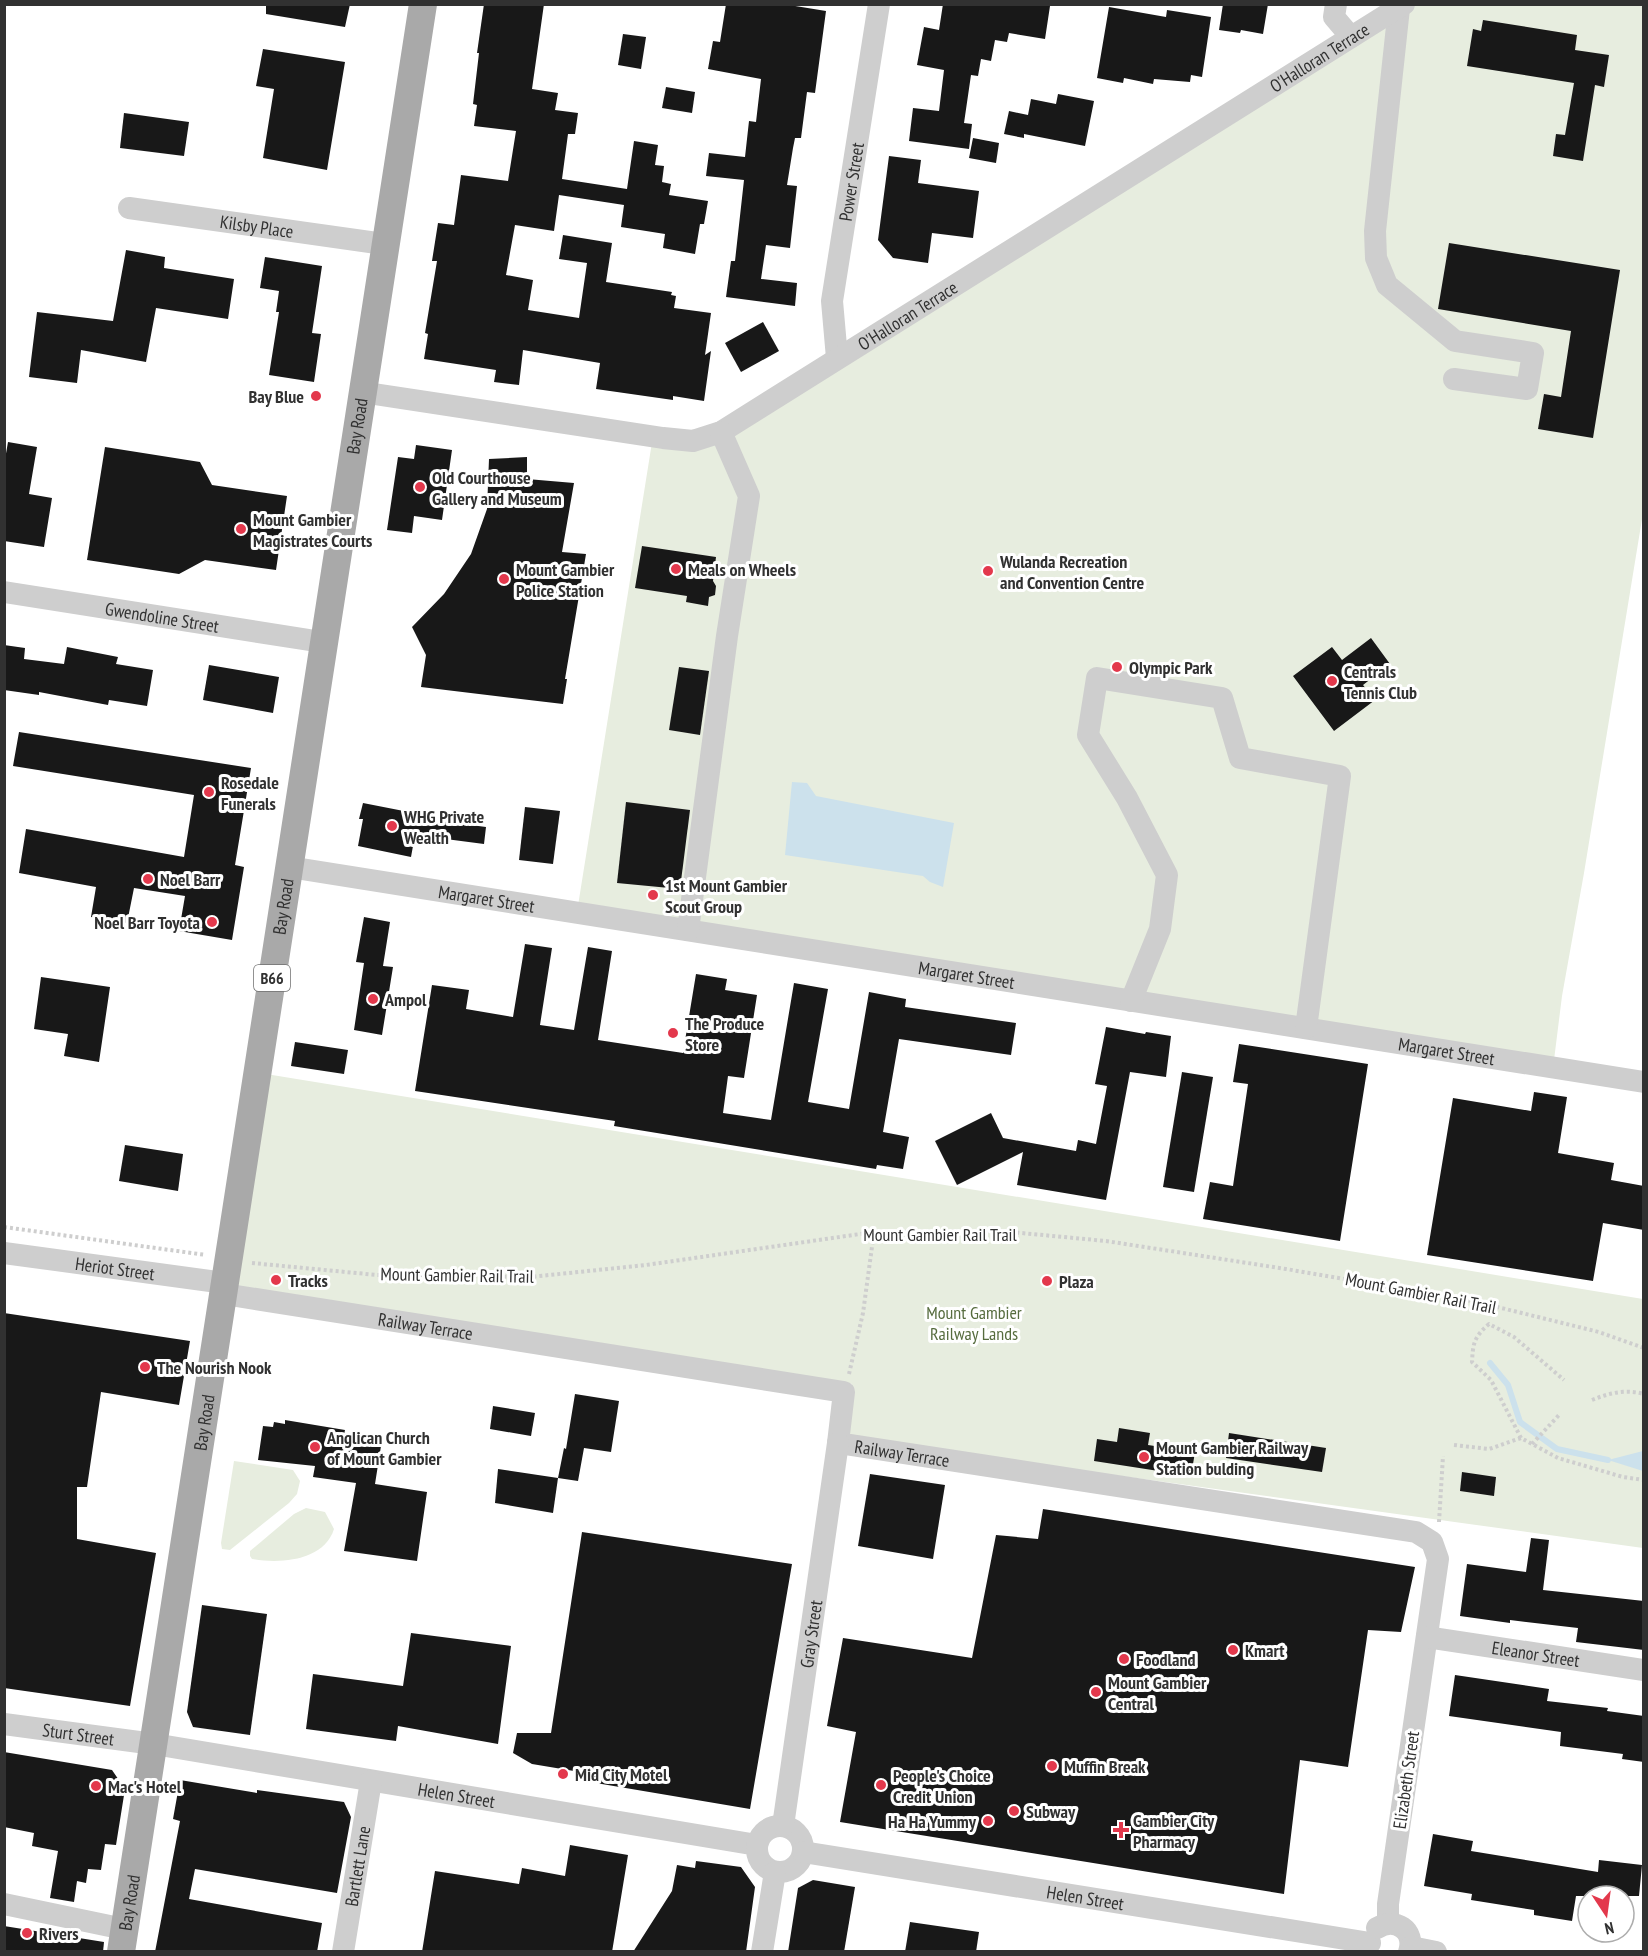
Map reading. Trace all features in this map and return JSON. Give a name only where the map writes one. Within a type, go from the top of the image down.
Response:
[{"type":"main road","name":"Bay Road","points":[[122,1940],[423,4]]},
{"type":"street","name":"Power Street","points":[[837,358],[832,301],[879,4]]},
{"type":"street","points":[[1336,4],[1334,17],[1351,38]]},
{"type":"street","name":"O'Halloran Terrace","points":[[361,392],[663,438],[693,441],[721,432],[1402,6]]},
{"type":"street","points":[[1402,6],[1375,231],[1376,258],[1388,285],[1455,341],[1533,353],[1527,389],[1454,379]]},
{"type":"street","name":"Kilsby Place","points":[[129,208],[384,244]]},
{"type":"street","points":[[688,930],[728,636],[750,496],[721,432]]},
{"type":"street","name":"Gwendoline Street","points":[[4,592],[322,642]]},
{"type":"street","points":[[1131,1001],[1160,929],[1167,875],[1127,798],[1088,735],[1097,678],[1222,698],[1240,758],[1340,776],[1306,1028]]},
{"type":"street","name":"Margaret Street","points":[[289,867],[1644,1082]]},
{"type":"street","name":"Heriot Street","points":[[4,1253],[226,1278]]},
{"type":"street","name":"Railway Terrace","points":[[226,1278],[844,1392],[838,1443],[1416,1532],[1432,1542],[1438,1559]]},
{"type":"street","name":"Gray Street","points":[[783,1826],[838,1443]]},
{"type":"street","points":[[1427,1637],[1438,1559]]},
{"type":"street","name":"Eleanor Street","points":[[1427,1637],[1644,1670]]},
{"type":"street","name":"Elizabeth Street","points":[[1388,1923],[1388,1904],[1427,1637]]},
{"type":"street","name":"Sturt Street","points":[[4,1724],[154,1744]]},
{"type":"street","name":"Helen Street","points":[[154,1744],[757,1845]]},
{"type":"street","name":"Bartlett Lane","points":[[343,1952],[371,1781]]},
{"type":"street","points":[[783,1826],[796,1832],[803,1852],[796,1866],[783,1872],[775,1872],[759,1859],[757,1845],[763,1833],[769,1828],[783,1826]]},
{"type":"street","name":"Helen Street","points":[[803,1852],[1371,1947]]},
{"type":"street","points":[[762,1952],[775,1872]]},
{"type":"street","points":[[4,1904],[122,1940]]},
{"type":"street","points":[[1371,1947],[1373,1932],[1388,1923],[1394,1923],[1406,1929],[1411,1941],[1410,1949],[1436,1952]]},
{"type":"path","name":"Mount Gambier Rail Trail","points":[[4,1227],[226,1278],[264,1264],[377,1275],[530,1277],[646,1265],[874,1232],[1000,1231],[1106,1241],[1477,1302],[1599,1332],[1644,1348]]},
{"type":"path","points":[[844,1392],[863,1313],[874,1232]]},
{"type":"path","points":[[1564,1380],[1514,1337],[1489,1324],[1477,1335],[1472,1362],[1491,1380],[1521,1438],[1557,1458],[1623,1477],[1644,1479]]},
{"type":"path","points":[[1592,1400],[1610,1393],[1644,1394]]},
{"type":"path","points":[[1532,1444],[1560,1414]]},
{"type":"path","points":[[1454,1445],[1489,1449],[1521,1438]]},
{"type":"path","points":[[1438,1559],[1443,1456]]},
{"type":"green space","name":"Olympic Park","points":[[1404,5],[1643,5],[1643,513],[1562,996],[1553,1068],[577,912],[653,436],[693,441]]},
{"type":"green space","name":"Mount Gambier Railway Lands","points":[[266,1074],[1643,1299],[1643,1548],[846,1438],[852,1384],[232,1288]]},
{"type":"green space","points":[[234,1461],[293,1470],[300,1481],[297,1494],[289,1503],[230,1550],[222,1549],[221,1543]]},
{"type":"green space","points":[[306,1508],[325,1512],[334,1529],[329,1540],[321,1548],[300,1558],[288,1560],[252,1559],[250,1551],[294,1514]]},
{"type":"water","points":[[792,782],[807,783],[816,796],[954,823],[943,887],[930,882],[923,876],[785,855]]},
{"type":"water","points":[[1643,1451],[1643,1471],[1608,1460]]},
{"type":"building","points":[[266,4],[350,4],[345,27],[266,14]]},
{"type":"building","points":[[484,4],[544,4],[532,89],[558,93],[555,110],[578,113],[575,134],[568,134],[562,179],[627,189],[634,141],[658,145],[655,165],[664,166],[662,182],[671,184],[669,195],[708,201],[704,224],[700,224],[695,254],[663,248],[665,234],[621,227],[624,205],[559,195],[554,231],[515,225],[506,275],[533,280],[528,310],[579,318],[587,263],[559,259],[563,235],[612,243],[606,282],[672,292],[671,295],[676,296],[674,308],[711,313],[705,355],[711,351],[704,401],[673,396],[673,400],[596,389],[600,363],[523,350],[519,385],[494,382],[496,370],[424,359],[428,334],[425,333],[437,261],[432,261],[438,223],[454,225],[461,175],[508,181],[516,131],[474,126],[477,105],[473,104],[479,53],[477,53]]},
{"type":"building","points":[[726,4],[783,4],[826,11],[815,93],[807,92],[801,138],[795,138],[787,185],[797,186],[790,248],[766,245],[761,279],[797,283],[795,306],[726,297],[731,261],[735,261],[744,180],[706,176],[709,153],[745,157],[749,121],[756,122],[761,79],[708,69],[713,41],[720,42]]},
{"type":"building","points":[[943,4],[1041,4],[1050,6],[1045,39],[1009,33],[1007,42],[995,40],[991,61],[981,59],[978,76],[971,75],[964,123],[972,124],[969,149],[909,141],[913,108],[939,111],[944,70],[917,65],[924,27],[939,30]]},
{"type":"building","points":[[1223,4],[1268,4],[1263,34],[1241,30],[1240,33],[1219,30]]},
{"type":"building","points":[[1109,7],[1166,17],[1167,10],[1211,17],[1202,77],[1191,75],[1190,82],[1154,79],[1153,84],[1124,78],[1123,83],[1097,78]]},
{"type":"building","points":[[1483,20],[1577,35],[1575,50],[1609,55],[1604,87],[1595,85],[1583,161],[1553,156],[1556,134],[1565,135],[1574,83],[1467,66],[1473,29],[1481,31]]},
{"type":"building","points":[[623,34],[646,37],[641,69],[618,65]]},
{"type":"building","points":[[263,49],[345,62],[327,170],[263,158],[274,89],[256,86]]},
{"type":"building","points":[[666,87],[695,92],[692,113],[662,108]]},
{"type":"building","points":[[1058,94],[1094,101],[1085,146],[1024,134],[1024,138],[1004,134],[1009,111],[1028,115],[1031,99],[1056,104]]},
{"type":"building","points":[[124,113],[189,122],[184,156],[120,148]]},
{"type":"building","points":[[973,138],[999,143],[996,163],[969,158]]},
{"type":"building","points":[[889,156],[921,160],[918,183],[979,191],[973,238],[932,233],[928,263],[893,258],[878,240]]},
{"type":"building","points":[[1449,243],[1620,270],[1593,438],[1538,429],[1544,394],[1561,397],[1571,331],[1438,309]]},
{"type":"building","points":[[126,250],[165,257],[164,268],[234,279],[228,319],[156,308],[146,362],[81,350],[77,383],[29,377],[37,312],[113,321]]},
{"type":"building","points":[[265,257],[322,266],[312,333],[321,334],[314,382],[269,375],[279,312],[276,312],[279,291],[260,288]]},
{"type":"building","points":[[763,322],[779,351],[741,372],[725,343]]},
{"type":"building","points":[[8,442],[37,447],[29,494],[52,498],[44,547],[4,541],[4,465]]},
{"type":"building","name":"Old Courthouse Gallery and Museum","points":[[416,445],[452,450],[442,520],[414,516],[412,533],[387,530],[398,457],[414,459]]},
{"type":"building","points":[[105,447],[200,462],[212,485],[287,496],[276,570],[205,560],[179,574],[87,560]]},
{"type":"building","points":[[527,457],[527,479],[574,483],[562,552],[586,554],[565,679],[567,679],[563,704],[421,687],[426,655],[412,627],[444,594],[471,554],[487,509],[489,459]]},
{"type":"building","name":"Meals on Wheels","points":[[642,546],[716,557],[713,581],[716,586],[715,595],[709,597],[708,606],[686,602],[687,596],[635,588]]},
{"type":"building","name":"Centrals Tennis Club","points":[[1371,638],[1390,664],[1363,685],[1375,700],[1334,731],[1293,676],[1332,647],[1342,660]]},
{"type":"building","points":[[4,645],[25,648],[24,659],[64,664],[67,647],[118,657],[116,664],[153,670],[147,706],[109,700],[108,705],[39,692],[39,695],[4,690]]},
{"type":"building","points":[[209,665],[279,677],[273,713],[203,700]]},
{"type":"building","points":[[679,667],[709,671],[700,735],[669,730]]},
{"type":"building","points":[[19,732],[251,768],[235,865],[244,867],[232,940],[179,931],[185,896],[134,888],[127,923],[91,917],[96,887],[19,873],[26,829],[184,857],[194,795],[13,766]]},
{"type":"building","name":"1st Mount Gambier Scout Group","points":[[626,802],[690,810],[680,889],[617,883]]},
{"type":"building","name":"WHG Private Wealth","points":[[363,803],[419,814],[418,818],[486,827],[484,844],[415,835],[411,857],[358,846],[363,819],[359,819]]},
{"type":"building","points":[[525,807],[560,811],[553,864],[519,860]]},
{"type":"building","name":"Ampol","points":[[364,917],[390,922],[383,966],[393,967],[382,1035],[354,1030],[364,963],[356,962]]},
{"type":"building","points":[[525,944],[552,948],[540,1025],[574,1030],[588,947],[612,951],[598,1040],[683,1053],[696,974],[727,979],[725,990],[757,995],[744,1078],[728,1076],[723,1113],[771,1120],[794,983],[828,989],[808,1102],[849,1109],[869,992],[906,999],[905,1007],[1016,1023],[1011,1055],[899,1039],[883,1132],[909,1137],[903,1169],[877,1165],[876,1169],[614,1126],[615,1121],[415,1091],[432,985],[469,990],[466,1009],[513,1017]]},
{"type":"building","points":[[41,977],[110,987],[99,1062],[64,1056],[68,1034],[34,1029]]},
{"type":"building","points":[[1106,1027],[1171,1036],[1166,1077],[1130,1072],[1106,1200],[1017,1185],[1023,1152],[957,1185],[935,1141],[991,1113],[1003,1138],[1076,1151],[1078,1140],[1096,1144],[1107,1086],[1095,1084]]},
{"type":"building","points":[[295,1042],[348,1050],[344,1074],[291,1066]]},
{"type":"building","points":[[1239,1044],[1368,1064],[1340,1241],[1203,1219],[1210,1182],[1233,1186],[1248,1084],[1233,1082]]},
{"type":"building","points":[[1182,1072],[1213,1077],[1194,1192],[1163,1187]]},
{"type":"building","points":[[1534,1092],[1567,1097],[1558,1153],[1614,1163],[1611,1180],[1644,1186],[1644,1230],[1603,1223],[1593,1281],[1427,1255],[1453,1098],[1531,1111]]},
{"type":"building","points":[[125,1145],[183,1154],[178,1191],[119,1181]]},
{"type":"building","points":[[4,1313],[190,1341],[179,1405],[101,1392],[87,1487],[77,1487],[77,1539],[156,1553],[130,1706],[4,1688]]},
{"type":"building","points":[[575,1394],[619,1401],[611,1452],[584,1448],[578,1481],[558,1478],[564,1448],[566,1449]]},
{"type":"building","points":[[493,1406],[535,1413],[531,1436],[490,1429]]},
{"type":"building","points":[[285,1420],[345,1430],[344,1435],[369,1438],[367,1444],[381,1446],[375,1484],[427,1492],[417,1561],[344,1551],[356,1483],[313,1477],[315,1466],[258,1460],[263,1426],[273,1427],[274,1422],[285,1424]]},
{"type":"building","name":"Mount Gambier Railway Station bulding","points":[[1119,1428],[1150,1433],[1148,1445],[1195,1452],[1191,1476],[1094,1461],[1097,1439],[1117,1442]]},
{"type":"building","points":[[1229,1433],[1326,1448],[1322,1472],[1226,1458]]},
{"type":"building","points":[[498,1469],[558,1478],[553,1513],[495,1503]]},
{"type":"building","points":[[1462,1472],[1496,1477],[1494,1496],[1460,1491]]},
{"type":"building","points":[[870,1474],[945,1485],[933,1559],[858,1546]]},
{"type":"building","name":"Mount Gambier Central","points":[[1043,1509],[1415,1567],[1401,1632],[1368,1630],[1348,1767],[1300,1760],[1284,1894],[840,1822],[856,1732],[827,1726],[843,1638],[972,1658],[996,1535],[1038,1539]]},
{"type":"building","points":[[582,1532],[792,1564],[750,1809],[590,1782],[592,1774],[532,1764],[513,1753],[517,1733],[551,1733]]},
{"type":"building","points":[[1531,1538],[1549,1540],[1543,1590],[1644,1601],[1644,1650],[1576,1642],[1578,1628],[1510,1620],[1510,1623],[1460,1616],[1467,1564],[1526,1572]]},
{"type":"building","points":[[202,1605],[267,1614],[250,1735],[193,1727],[187,1712]]},
{"type":"building","points":[[411,1633],[511,1646],[498,1744],[398,1726],[396,1741],[306,1729],[313,1674],[403,1686]]},
{"type":"building","points":[[1455,1675],[1549,1689],[1547,1701],[1608,1708],[1607,1711],[1644,1716],[1644,1762],[1622,1759],[1623,1754],[1560,1746],[1561,1732],[1449,1716]]},
{"type":"building","points":[[4,1752],[112,1770],[125,1789],[116,1845],[105,1844],[101,1870],[88,1869],[86,1883],[77,1881],[74,1902],[50,1898],[58,1851],[32,1846],[34,1833],[4,1827]]},
{"type":"building","points":[[180,1780],[257,1793],[257,1790],[344,1802],[351,1817],[337,1893],[195,1869],[189,1899],[322,1923],[317,1952],[155,1952],[180,1821],[173,1819]]},
{"type":"building","points":[[1433,1834],[1473,1841],[1471,1851],[1598,1872],[1599,1860],[1642,1865],[1639,1896],[1636,1896],[1636,1884],[1576,1884],[1572,1921],[1534,1915],[1534,1910],[1471,1900],[1472,1894],[1424,1886]]},
{"type":"building","points":[[570,1845],[628,1855],[612,1952],[422,1952],[435,1871],[519,1884],[522,1868],[565,1876]]},
{"type":"building","points":[[696,1861],[741,1867],[755,1887],[746,1952],[633,1952],[672,1891],[677,1865],[695,1868]]},
{"type":"building","points":[[813,1880],[855,1887],[844,1952],[788,1952],[798,1888]]},
{"type":"building","points":[[910,1922],[979,1932],[976,1952],[905,1952]]},
{"type":"building","name":"Rivers","points":[[4,1926],[104,1942],[103,1952],[4,1952]]},
{"type":"waterway","points":[[1490,1363],[1508,1385],[1520,1422],[1557,1449],[1608,1460]]},
{"type":"place","name":"Bay Blue","points":[[316,396]]},
{"type":"place","name":"Old Courthouse Gallery and Museum","points":[[420,487]]},
{"type":"place","name":"Mount Gambier Magistrates Courts","points":[[241,529]]},
{"type":"place","name":"Meals on Wheels","points":[[676,569]]},
{"type":"place","name":"Wulanda Recreation and Convention Centre","points":[[988,571]]},
{"type":"place","name":"Mount Gambier Police Station","points":[[504,579]]},
{"type":"place","name":"Olympic Park","points":[[1117,667]]},
{"type":"place","name":"Centrals Tennis Club","points":[[1332,681]]},
{"type":"place","name":"Rosedale Funerals","points":[[209,792]]},
{"type":"place","name":"WHG Private Wealth","points":[[392,826]]},
{"type":"place","name":"Noel Barr","points":[[148,879]]},
{"type":"place","name":"1st Mount Gambier Scout Group","points":[[653,895]]},
{"type":"place","name":"Noel Barr Toyota","points":[[212,922]]},
{"type":"place","name":"Ampol","points":[[373,999]]},
{"type":"place","name":"The Produce Store","points":[[673,1033]]},
{"type":"place","name":"Tracks","points":[[276,1280]]},
{"type":"place","name":"Plaza","points":[[1047,1281]]},
{"type":"place","name":"The Nourish Nook","points":[[145,1367]]},
{"type":"place","name":"Anglican Church of Mount Gambier","points":[[315,1447]]},
{"type":"place","name":"Mount Gambier Railway Station bulding","points":[[1144,1457]]},
{"type":"place","name":"Kmart","points":[[1233,1650]]},
{"type":"place","name":"Foodland","points":[[1124,1659]]},
{"type":"place","name":"Mount Gambier Central","points":[[1096,1692]]},
{"type":"place","name":"Muffin Break","points":[[1052,1766]]},
{"type":"place","name":"Mid City Motel","points":[[563,1774]]},
{"type":"place","name":"People's Choice Credit Union","points":[[881,1785]]},
{"type":"place","name":"Mac's Hotel","points":[[96,1786]]},
{"type":"place","name":"Subway","points":[[1014,1811]]},
{"type":"place","name":"Ha Ha Yummy","points":[[988,1821]]},
{"type":"place","name":"Gambier City Pharmacy","points":[[1121,1830]]},
{"type":"place","name":"Rivers","points":[[27,1933]]}]
